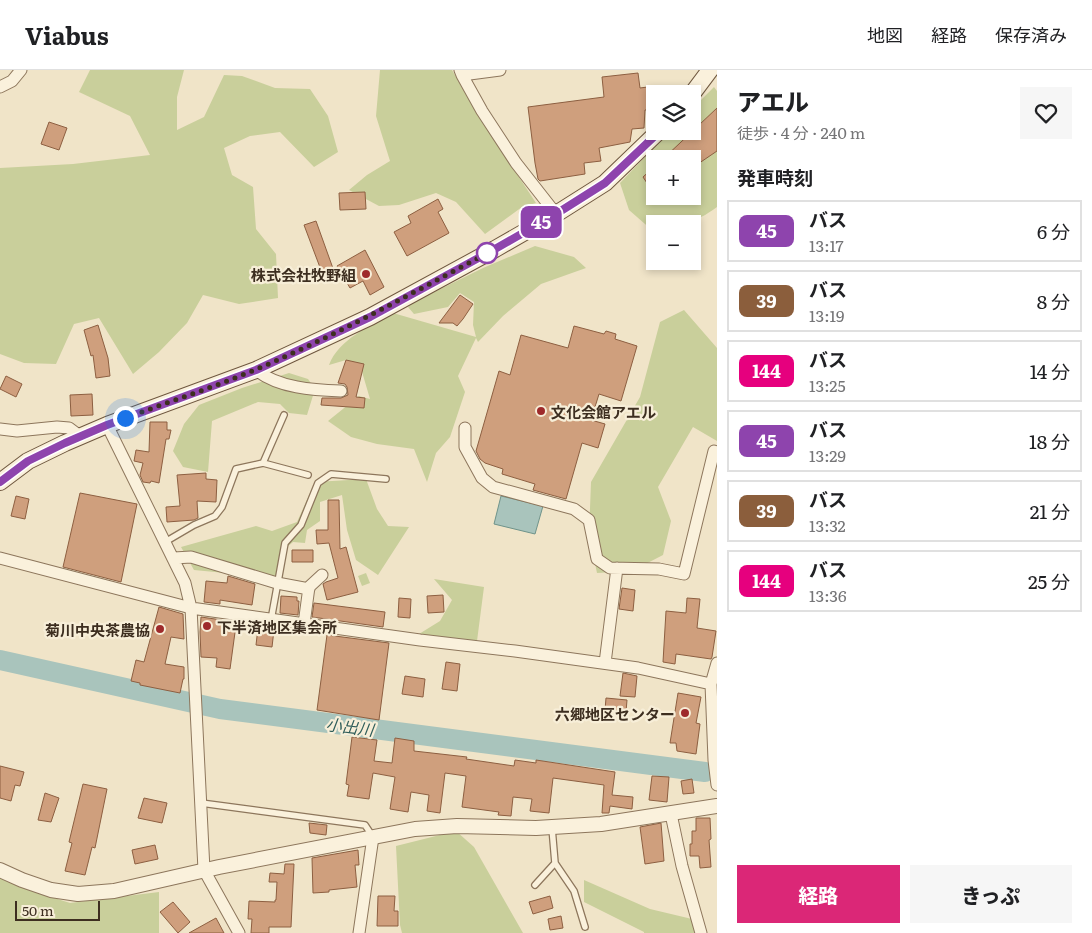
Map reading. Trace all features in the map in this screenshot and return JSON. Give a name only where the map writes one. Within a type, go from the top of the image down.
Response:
[{"type":"main road","points":[[699,85],[710,70]]},
{"type":"main road","points":[[0,482],[28,461],[65,443],[107,425],[256,370],[370,317],[556,214],[605,183],[650,140]]},
{"type":"street","points":[[0,86],[12,81],[21,70]]},
{"type":"street","points":[[500,70],[461,73],[516,163],[556,214]]},
{"type":"street","points":[[256,370],[266,378],[302,388],[341,391]]},
{"type":"street","points":[[107,425],[185,583],[191,608],[204,870],[239,933]]},
{"type":"street","points":[[0,429],[17,431],[57,427],[69,428],[81,437]]},
{"type":"street","points":[[465,428],[465,447],[482,478],[493,487],[574,509],[589,520],[597,559],[610,568],[659,569],[684,574],[714,451]]},
{"type":"street","points":[[174,558],[191,557],[278,583],[309,589]]},
{"type":"street","points":[[0,558],[191,608],[605,663],[638,668],[711,684]]},
{"type":"street","points":[[605,663],[617,568]]},
{"type":"street","points":[[304,624],[309,587],[322,575]]},
{"type":"street","points":[[717,663],[711,684],[714,760],[717,785]]},
{"type":"street","points":[[0,870],[51,890],[78,894],[114,891],[204,870],[415,829],[457,826],[552,828],[601,824],[717,806]]},
{"type":"street","points":[[671,814],[682,866],[701,933]]},
{"type":"street","points":[[359,933],[373,837]]},
{"type":"lane","points":[[262,462],[284,415]]},
{"type":"lane","points":[[165,542],[194,525],[216,516],[222,507],[236,469],[262,462],[308,475]]},
{"type":"lane","points":[[271,620],[285,543],[301,525],[318,483],[332,474],[386,479]]},
{"type":"lane","points":[[201,803],[365,825],[373,837]]},
{"type":"lane","points":[[552,828],[554,863],[574,891],[585,927]]},
{"type":"lane","points":[[534,886],[554,863]]},
{"type":"green space","points":[[90,70],[184,70],[177,97],[177,130],[204,117],[224,75],[242,76],[275,88],[310,89],[328,116],[338,152],[314,167],[280,132],[250,136],[224,148],[232,175],[253,187],[256,229],[276,254],[278,298],[239,304],[203,295],[187,323],[159,352],[133,374],[99,318],[74,324],[56,364],[24,363],[0,354],[0,168],[73,164],[150,155],[130,116],[79,92]]},
{"type":"green space","points":[[380,70],[452,70],[476,112],[536,203],[522,207],[485,234],[456,202],[436,193],[399,205],[379,206],[349,190],[367,175],[390,161],[376,116]]},
{"type":"green space","points":[[714,87],[717,91],[717,207],[701,217],[701,215],[646,215],[646,225],[629,210],[620,183],[646,156],[646,205],[701,205],[701,150],[652,150],[661,140],[701,140],[701,100]]},
{"type":"green space","points":[[535,246],[574,257],[586,268],[541,284],[503,316],[478,342],[476,338],[458,376],[465,392],[450,437],[436,453],[427,482],[414,449],[377,444],[351,437],[328,421],[359,396],[370,399],[360,365],[346,360],[329,365],[333,356],[347,341],[365,328],[393,313],[476,337],[473,325],[474,302],[460,293],[448,307],[414,314],[408,307],[416,301],[483,268]]},
{"type":"green space","points":[[684,310],[717,348],[717,441],[693,427],[658,487],[671,521],[663,555],[632,571],[597,573],[589,535],[591,482],[640,397],[660,322]]},
{"type":"green space","points":[[289,373],[308,379],[315,389],[307,415],[289,413],[280,404],[258,402],[212,421],[208,472],[183,467],[173,451],[184,424],[199,405],[242,388]]},
{"type":"green space","points":[[366,479],[377,509],[388,526],[409,527],[378,575],[356,560],[347,530],[342,495],[320,502],[320,521],[307,530],[305,543],[293,542],[280,553],[277,578],[194,570],[181,547],[256,526],[272,531],[297,522],[315,482]]},
{"type":"green space","points":[[366,573],[370,583],[362,586],[358,576]]},
{"type":"green space","points":[[434,579],[484,587],[477,641],[419,634],[440,621],[452,600]]},
{"type":"green space","points":[[456,831],[474,847],[523,933],[402,933],[396,846]]},
{"type":"green space","points":[[0,875],[20,887],[70,903],[159,892],[159,933],[0,933]]},
{"type":"green space","points":[[584,880],[650,909],[692,919],[695,933],[644,933],[584,902]]},
{"type":"water","points":[[501,496],[543,506],[535,534],[494,524]]},
{"type":"building","points":[[638,73],[640,88],[646,87],[644,128],[632,129],[630,142],[599,148],[601,161],[584,163],[585,174],[540,181],[535,163],[528,107],[604,97],[602,77]]},
{"type":"building","points":[[717,108],[717,151],[701,162],[701,150],[673,150],[683,140],[701,140],[701,123]]},
{"type":"building","points":[[49,122],[67,128],[59,150],[41,144]]},
{"type":"building","points":[[365,192],[366,209],[340,210],[339,193]]},
{"type":"building","points":[[438,199],[443,209],[438,212],[449,233],[407,256],[394,232],[411,223],[408,216]]},
{"type":"building","points":[[316,221],[335,274],[324,278],[304,225]]},
{"type":"building","points":[[365,250],[384,287],[370,295],[363,281],[350,288],[337,266]]},
{"type":"building","points":[[460,295],[473,304],[463,319],[457,326],[453,323],[439,323]]},
{"type":"building","points":[[98,325],[108,358],[110,376],[96,378],[93,355],[91,356],[84,330]]},
{"type":"building","name":"文化会館アエル","points":[[574,326],[604,334],[606,331],[616,334],[615,339],[637,346],[621,401],[599,394],[591,420],[605,424],[598,448],[582,443],[566,499],[533,490],[535,484],[502,474],[503,469],[485,463],[480,459],[476,451],[499,371],[510,375],[521,335],[568,348]]},
{"type":"building","points":[[346,360],[364,364],[356,397],[365,398],[364,408],[321,405],[322,398],[341,398],[348,395],[345,384],[338,383]]},
{"type":"building","points":[[6,376],[22,384],[16,397],[0,389]]},
{"type":"building","points":[[92,394],[93,415],[71,416],[70,395]]},
{"type":"building","points":[[150,422],[167,422],[167,430],[171,430],[169,439],[166,439],[159,483],[143,482],[140,475],[143,463],[134,461],[136,450],[149,452]]},
{"type":"building","points":[[206,473],[206,479],[217,480],[216,502],[197,501],[198,518],[194,520],[167,522],[166,507],[180,506],[177,475]]},
{"type":"building","points":[[80,493],[137,504],[121,582],[63,567]]},
{"type":"building","points":[[16,496],[29,499],[25,519],[11,516]]},
{"type":"building","points":[[328,500],[339,500],[340,549],[346,547],[358,592],[327,600],[323,584],[338,578],[329,543],[317,544],[316,530],[328,530]]},
{"type":"building","points":[[292,550],[313,550],[313,562],[292,562]]},
{"type":"building","points":[[228,576],[255,584],[252,605],[220,600],[220,604],[204,602],[206,581],[227,583]]},
{"type":"building","points":[[622,588],[635,590],[633,611],[619,609]]},
{"type":"building","points":[[443,595],[444,612],[428,613],[427,596]]},
{"type":"building","points":[[281,596],[297,597],[297,601],[299,601],[298,615],[280,613]]},
{"type":"building","points":[[399,598],[411,599],[410,618],[398,617]]},
{"type":"building","points":[[687,598],[700,599],[697,628],[716,631],[712,657],[711,659],[676,654],[675,664],[663,662],[666,611],[686,613]]},
{"type":"building","points":[[314,603],[385,612],[383,627],[312,617]]},
{"type":"building","points":[[159,607],[183,614],[184,639],[171,637],[165,664],[184,667],[184,679],[180,693],[140,685],[140,683],[131,681],[136,660],[144,662]]},
{"type":"building","points":[[201,617],[222,620],[221,623],[236,625],[230,669],[216,667],[217,658],[201,657]]},
{"type":"building","points":[[258,628],[274,630],[272,647],[256,645]]},
{"type":"building","points":[[327,635],[389,643],[379,720],[317,710]]},
{"type":"building","points":[[446,662],[460,664],[457,691],[442,689]]},
{"type":"building","points":[[623,673],[637,676],[635,697],[620,696]]},
{"type":"building","points":[[405,676],[425,679],[423,697],[402,694]]},
{"type":"building","points":[[678,693],[701,697],[696,723],[700,724],[696,754],[677,751],[676,743],[670,743]]},
{"type":"building","points":[[606,698],[627,700],[626,712],[605,710]]},
{"type":"building","points":[[352,737],[377,740],[374,761],[392,763],[395,738],[414,741],[414,751],[467,757],[466,759],[514,766],[515,760],[536,763],[536,760],[615,772],[612,795],[633,797],[632,809],[610,806],[609,813],[602,813],[604,785],[553,778],[549,813],[530,811],[532,799],[513,797],[511,816],[498,815],[499,812],[462,807],[466,776],[445,773],[440,813],[427,811],[429,795],[411,792],[408,812],[390,809],[395,777],[373,773],[369,799],[347,796],[349,785],[346,784]]},
{"type":"building","points":[[0,766],[24,772],[20,786],[15,785],[11,801],[0,798]]},
{"type":"building","points":[[652,776],[669,777],[667,802],[649,800]]},
{"type":"building","points":[[692,779],[694,793],[683,794],[681,781]]},
{"type":"building","points":[[83,784],[107,789],[95,848],[92,847],[85,875],[65,871],[72,843],[69,842]]},
{"type":"building","points":[[45,793],[59,798],[51,822],[38,820]]},
{"type":"building","points":[[144,798],[167,803],[162,823],[138,818]]},
{"type":"building","points":[[696,818],[710,818],[711,867],[700,868],[699,856],[690,856],[692,831],[696,831]]},
{"type":"building","points":[[309,823],[327,825],[326,835],[310,833]]},
{"type":"building","points":[[661,823],[664,861],[645,864],[640,827]]},
{"type":"building","points":[[155,845],[158,859],[135,864],[132,850]]},
{"type":"building","points":[[358,850],[359,865],[355,865],[357,887],[313,893],[312,858]]},
{"type":"building","points":[[285,864],[294,864],[291,927],[269,927],[269,933],[251,933],[252,919],[248,919],[249,901],[275,902],[277,882],[269,882],[270,873],[284,874]]},
{"type":"building","points":[[378,896],[395,896],[394,911],[398,911],[398,926],[377,926]]},
{"type":"building","points":[[550,896],[553,908],[533,914],[529,902]]},
{"type":"building","points":[[173,902],[190,922],[178,933],[160,912]]},
{"type":"building","points":[[561,916],[563,928],[550,930],[548,919]]},
{"type":"building","points":[[216,918],[224,933],[189,933]]},
{"type":"waterway","name":"小出川","points":[[0,660],[220,709],[705,772]]},
{"type":"bus line","name":"45","points":[[0,482],[28,461],[65,443],[107,425],[256,370],[370,317],[556,214],[605,183],[651,140]]},
{"type":"place","name":"株式会社牧野組","points":[[366,274]]},
{"type":"place","name":"文化会館アエル","points":[[541,411]]},
{"type":"place","name":"下半済地区集会所","points":[[207,626]]},
{"type":"place","name":"菊川中央茶農協","points":[[160,629]]},
{"type":"place","name":"六郷地区センター","points":[[685,713]]},
{"type":"route","points":[[125,418],[256,370],[370,317],[495,249],[487,253]]}]
